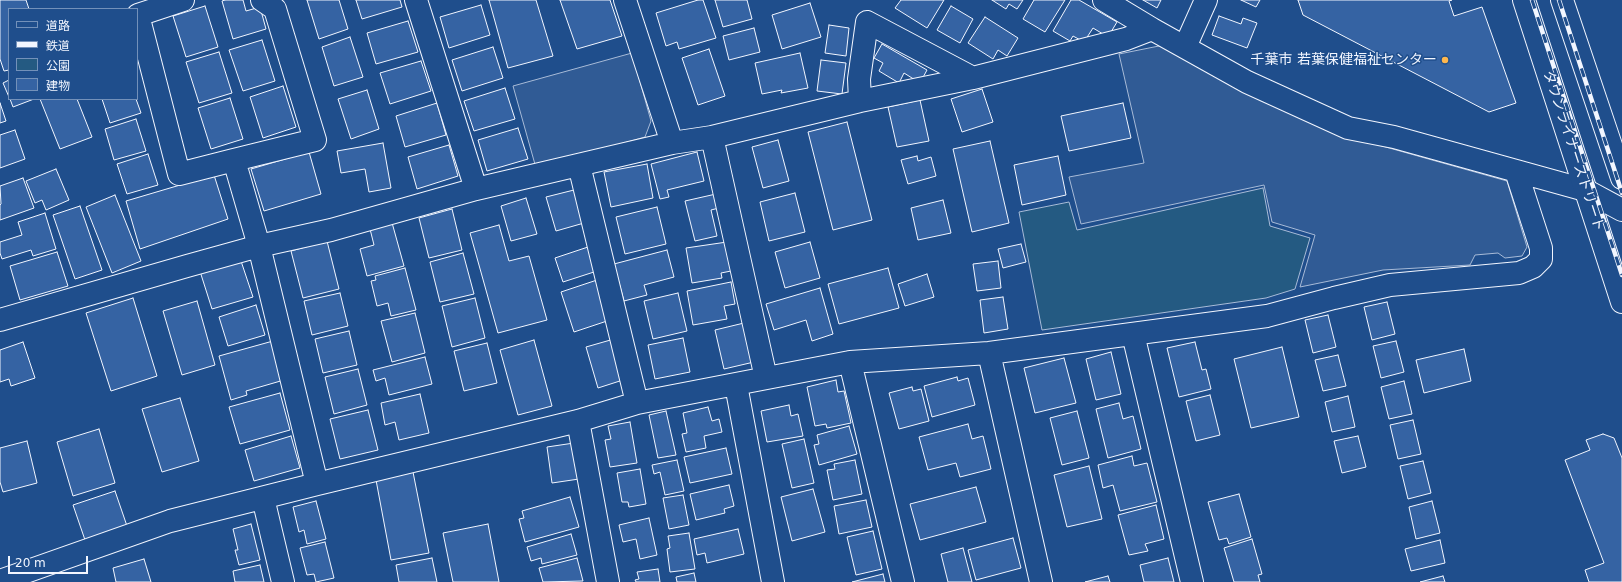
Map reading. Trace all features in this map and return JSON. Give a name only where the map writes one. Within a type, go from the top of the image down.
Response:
[{"type":"street","points":[[183,0],[138,15],[179,174],[316,140],[275,9],[262,0]]},
{"type":"street","points":[[416,0],[476,189]]},
{"type":"street","points":[[625,0],[672,143]]},
{"type":"street","points":[[1104,0],[1185,48],[1247,82],[1348,128],[1394,137],[1585,190],[1622,210]]},
{"type":"street","points":[[1185,48],[1206,0]]},
{"type":"street","name":"タウンライナーストリート","points":[[1524,0],[1622,302]]},
{"type":"street","points":[[1562,0],[1622,178]]},
{"type":"street","points":[[860,101],[859,79],[867,22],[973,78]]},
{"type":"street","points":[[1,317],[259,246],[330,230],[476,189],[672,143],[712,137],[860,101],[973,78],[1126,39],[1152,29]]},
{"type":"street","points":[[712,137],[766,378]]},
{"type":"street","points":[[234,160],[259,246],[318,484]]},
{"type":"street","points":[[579,165],[637,403]]},
{"type":"street","points":[[0,581],[170,521],[578,421],[637,403],[850,362],[989,353],[1133,334],[1267,316],[1334,298],[1390,286],[1520,273],[1533,267],[1541,259],[1541,248],[1516,171]]},
{"type":"street","points":[[1133,334],[1192,582]]},
{"type":"street","points":[[989,353],[1041,582]]},
{"type":"street","points":[[850,362],[903,582]]},
{"type":"street","points":[[736,385],[773,582]]},
{"type":"street","points":[[578,421],[608,582]]},
{"type":"street","points":[[263,498],[283,582]]},
{"type":"green space","points":[[1263,188],[1270,226],[1310,238],[1295,289],[1266,298],[1042,330],[1019,212],[1069,202],[1077,230]]},
{"type":"shaded area","points":[[1164,45],[1350,137],[1507,181],[1527,247],[1522,256],[1505,258],[1498,253],[1475,255],[1470,265],[1383,270],[1300,287],[1315,235],[1272,222],[1264,185],[1081,224],[1069,177],[1144,163],[1119,54]]},
{"type":"shaded area","points":[[632,53],[651,121],[645,137],[536,168],[513,86]]},
{"type":"building","points":[[0,0],[26,0],[29,8],[8,8],[8,70],[4,71],[0,59]]},
{"type":"building","points":[[243,0],[246,11],[260,7],[266,29],[233,39],[222,1]]},
{"type":"building","points":[[307,0],[339,0],[348,29],[319,39]]},
{"type":"building","points":[[356,0],[400,0],[402,7],[362,19]]},
{"type":"building","points":[[489,0],[536,0],[553,56],[508,68]]},
{"type":"building","points":[[560,0],[610,0],[622,36],[577,49]]},
{"type":"building","points":[[698,0],[703,0],[716,38],[679,49],[677,42],[666,46],[656,13]]},
{"type":"building","points":[[715,0],[747,0],[752,19],[723,27]]},
{"type":"building","points":[[901,0],[944,0],[927,28],[895,8]]},
{"type":"building","points":[[992,0],[1023,0],[1017,9],[1009,4],[1006,9]]},
{"type":"building","points":[[1034,0],[1065,0],[1045,32],[1023,19]]},
{"type":"building","points":[[1071,0],[1079,0],[1117,22],[1111,32],[1103,34],[1093,28],[1084,42],[1073,36],[1070,41],[1053,31]]},
{"type":"building","points":[[1143,0],[1161,0],[1157,8]]},
{"type":"building","points":[[1241,0],[1260,0],[1256,7]]},
{"type":"building","name":"千葉市 若葉保健福祉センター","points":[[1298,0],[1452,0],[1449,1],[1454,16],[1482,7],[1516,103],[1489,112],[1303,15]]},
{"type":"building","points":[[810,3],[821,37],[782,49],[772,15]]},
{"type":"building","points":[[481,5],[490,35],[449,48],[440,17]]},
{"type":"building","points":[[205,6],[218,47],[186,57],[173,16]]},
{"type":"building","points":[[951,6],[973,19],[960,43],[937,30]]},
{"type":"building","points":[[1219,16],[1241,24],[1243,18],[1257,23],[1247,48],[1212,35]]},
{"type":"building","points":[[985,17],[1018,38],[1007,56],[998,50],[993,59],[968,43]]},
{"type":"building","points":[[408,21],[418,52],[376,64],[367,33]]},
{"type":"building","points":[[829,25],[849,28],[846,56],[825,53]]},
{"type":"building","points":[[754,28],[760,52],[729,60],[723,36]]},
{"type":"building","points":[[350,37],[363,77],[334,86],[322,47]]},
{"type":"building","points":[[262,40],[275,81],[243,91],[229,50]]},
{"type":"building","points":[[882,44],[927,70],[920,83],[904,73],[899,83],[879,71],[883,63],[874,58]]},
{"type":"building","points":[[493,47],[503,78],[462,91],[452,60]]},
{"type":"building","points":[[709,49],[725,96],[698,105],[682,58]]},
{"type":"building","points":[[219,52],[232,93],[199,103],[186,62]]},
{"type":"building","points":[[800,53],[808,88],[781,93],[782,90],[762,94],[755,63]]},
{"type":"building","points":[[821,60],[846,63],[842,94],[817,91]]},
{"type":"building","points":[[421,61],[431,91],[390,104],[380,73]]},
{"type":"building","points":[[8,80],[8,95],[3,83]]},
{"type":"building","points":[[283,86],[296,127],[263,138],[250,97]]},
{"type":"building","points":[[505,88],[515,119],[474,131],[464,101]]},
{"type":"building","points":[[982,89],[993,122],[962,132],[951,99]]},
{"type":"building","points":[[367,90],[379,129],[351,139],[338,99]]},
{"type":"building","points":[[230,98],[243,139],[211,149],[198,108]]},
{"type":"building","points":[[10,100],[31,100],[13,107]]},
{"type":"building","points":[[40,100],[77,100],[92,137],[60,149]]},
{"type":"building","points":[[102,100],[136,100],[141,113],[110,123]]},
{"type":"building","points":[[920,100],[929,141],[897,147],[888,107]]},
{"type":"building","points":[[0,103],[6,121],[0,123]]},
{"type":"building","points":[[437,103],[446,135],[405,147],[396,116]]},
{"type":"building","points":[[1123,103],[1131,138],[1069,151],[1061,116]]},
{"type":"building","points":[[136,119],[146,151],[114,160],[105,129]]},
{"type":"building","points":[[847,122],[872,220],[833,230],[808,132]]},
{"type":"building","points":[[518,128],[528,159],[487,171],[478,140]]},
{"type":"building","points":[[15,130],[25,159],[0,168],[0,135]]},
{"type":"building","points":[[778,140],[789,181],[763,188],[752,147]]},
{"type":"building","points":[[990,141],[1009,223],[972,232],[953,149]]},
{"type":"building","points":[[383,143],[391,188],[369,192],[365,169],[341,173],[337,151]]},
{"type":"building","points":[[449,145],[458,176],[417,189],[408,157]]},
{"type":"building","points":[[309,152],[321,194],[264,211],[251,169]]},
{"type":"building","points":[[697,152],[704,181],[667,190],[669,197],[660,199],[651,164]]},
{"type":"building","points":[[148,154],[158,185],[127,194],[117,164]]},
{"type":"building","points":[[917,156],[918,161],[931,157],[936,176],[908,184],[901,160]]},
{"type":"building","points":[[1058,156],[1066,195],[1022,205],[1014,165]]},
{"type":"building","points":[[647,164],[653,198],[611,207],[604,172]]},
{"type":"building","points":[[56,169],[69,200],[46,210],[42,200],[35,203],[26,181]]},
{"type":"building","points":[[214,175],[228,219],[140,249],[126,201]]},
{"type":"building","points":[[23,178],[34,208],[0,220],[0,186]]},
{"type":"building","points":[[574,190],[584,223],[556,231],[546,197]]},
{"type":"building","points":[[795,193],[805,232],[769,241],[760,202]]},
{"type":"building","points":[[716,194],[719,208],[711,210],[717,236],[695,241],[685,201]]},
{"type":"building","points":[[115,195],[141,261],[112,273],[86,207]]},
{"type":"building","points":[[526,198],[537,234],[511,241],[501,206]]},
{"type":"building","points":[[943,200],[951,233],[918,240],[911,208]]},
{"type":"building","points":[[80,206],[102,270],[75,279],[53,215]]},
{"type":"building","points":[[657,207],[666,244],[625,254],[616,217]]},
{"type":"building","points":[[452,209],[462,250],[429,258],[419,218]]},
{"type":"building","points":[[45,213],[56,249],[33,256],[31,250],[2,259],[0,253],[0,242],[22,235],[18,222]]},
{"type":"building","points":[[391,219],[404,266],[367,276],[360,249],[374,245],[369,225]]},
{"type":"building","points":[[499,225],[509,261],[529,256],[547,320],[498,333],[470,233]]},
{"type":"building","points":[[327,241],[339,289],[303,298],[291,251]]},
{"type":"building","points":[[727,242],[731,271],[721,273],[722,278],[692,283],[686,248]]},
{"type":"building","points":[[810,242],[820,278],[785,288],[775,252]]},
{"type":"building","points":[[1021,244],[1026,262],[1003,268],[998,249]]},
{"type":"building","points":[[588,247],[597,271],[563,282],[555,258]]},
{"type":"building","points":[[667,250],[674,277],[644,285],[647,295],[624,301],[614,264]]},
{"type":"building","points":[[57,252],[68,286],[20,300],[10,266]]},
{"type":"building","points":[[463,253],[474,294],[440,302],[430,262]]},
{"type":"building","points":[[239,255],[253,297],[212,309],[198,265]]},
{"type":"building","points":[[998,261],[1001,288],[977,291],[973,264]]},
{"type":"building","points":[[405,268],[416,310],[391,316],[388,303],[377,306],[371,281],[376,280],[375,276]]},
{"type":"building","points":[[888,268],[899,308],[839,324],[828,284]]},
{"type":"building","points":[[927,274],[934,297],[905,306],[898,284]]},
{"type":"building","points":[[597,280],[610,320],[574,332],[561,292]]},
{"type":"building","points":[[731,282],[735,304],[724,306],[727,319],[693,325],[687,291]]},
{"type":"building","points":[[820,288],[833,334],[812,341],[806,320],[774,330],[766,304]]},
{"type":"building","points":[[340,293],[348,326],[312,335],[304,301]]},
{"type":"building","points":[[678,293],[687,331],[653,339],[644,301]]},
{"type":"building","points":[[1003,297],[1008,329],[984,333],[980,300]]},
{"type":"building","points":[[133,298],[157,376],[111,391],[86,313]]},
{"type":"building","points":[[475,298],[485,338],[452,347],[442,306]]},
{"type":"building","points":[[197,301],[215,365],[182,375],[163,311]]},
{"type":"building","points":[[1387,302],[1395,334],[1372,340],[1364,307]]},
{"type":"building","points":[[256,305],[265,335],[228,346],[219,317]]},
{"type":"building","points":[[415,313],[425,353],[392,362],[381,321]]},
{"type":"building","points":[[1328,315],[1336,347],[1313,353],[1305,320]]},
{"type":"building","points":[[744,323],[754,362],[724,369],[715,330]]},
{"type":"building","points":[[349,331],[357,365],[323,373],[315,339]]},
{"type":"building","points":[[683,338],[690,372],[655,379],[648,345]]},
{"type":"building","points":[[614,339],[626,379],[598,388],[586,347]]},
{"type":"building","points":[[534,340],[552,406],[518,415],[500,350]]},
{"type":"building","points":[[273,341],[284,380],[246,391],[247,395],[231,400],[219,356]]},
{"type":"building","points":[[1396,341],[1404,372],[1381,378],[1373,346]]},
{"type":"building","points":[[23,342],[35,378],[11,386],[9,379],[0,382],[0,350]]},
{"type":"building","points":[[1195,342],[1202,370],[1206,369],[1211,389],[1179,397],[1167,348]]},
{"type":"building","points":[[487,343],[497,383],[464,391],[454,351]]},
{"type":"building","points":[[1282,347],[1299,417],[1251,428],[1234,359]]},
{"type":"building","points":[[1464,349],[1471,381],[1424,393],[1416,360]]},
{"type":"building","points":[[1111,352],[1121,394],[1096,400],[1086,359]]},
{"type":"building","points":[[1338,355],[1346,386],[1323,391],[1315,360]]},
{"type":"building","points":[[425,357],[432,384],[389,395],[385,378],[376,381],[373,370]]},
{"type":"building","points":[[1064,358],[1076,403],[1035,413],[1024,368]]},
{"type":"building","points":[[358,369],[367,405],[334,414],[325,377]]},
{"type":"building","points":[[957,377],[958,381],[968,378],[975,405],[932,417],[924,386]]},
{"type":"building","points":[[836,380],[838,392],[844,391],[851,423],[827,428],[826,424],[815,426],[807,387]]},
{"type":"building","points":[[1404,381],[1412,414],[1389,419],[1381,387]]},
{"type":"building","points":[[912,387],[913,391],[921,389],[929,421],[899,429],[889,393]]},
{"type":"building","points":[[280,393],[290,430],[240,444],[229,407]]},
{"type":"building","points":[[420,394],[429,433],[399,440],[395,422],[385,425],[381,403]]},
{"type":"building","points":[[1210,395],[1220,435],[1196,441],[1186,401]]},
{"type":"building","points":[[1348,396],[1355,427],[1332,432],[1325,402]]},
{"type":"building","points":[[180,398],[199,461],[162,472],[142,409]]},
{"type":"building","points":[[1119,403],[1123,419],[1133,416],[1141,449],[1108,458],[1096,409]]},
{"type":"building","points":[[789,405],[791,416],[798,414],[803,436],[767,442],[761,411]]},
{"type":"building","points":[[708,407],[712,421],[719,419],[722,432],[704,436],[706,448],[686,452],[682,434],[687,433],[683,413]]},
{"type":"building","points":[[368,410],[378,450],[340,459],[330,419]]},
{"type":"building","points":[[666,411],[676,455],[658,458],[649,415]]},
{"type":"building","points":[[1077,411],[1089,458],[1062,465],[1050,418]]},
{"type":"building","points":[[1413,420],[1421,454],[1398,459],[1390,425]]},
{"type":"building","points":[[630,422],[637,463],[610,467],[605,440],[611,439],[608,426]]},
{"type":"building","points":[[968,424],[972,439],[983,436],[991,469],[960,477],[956,463],[928,470],[919,437]]},
{"type":"building","points":[[849,426],[857,454],[819,465],[814,445],[819,444],[817,435]]},
{"type":"building","points":[[99,429],[115,483],[73,496],[57,442]]},
{"type":"building","points":[[1603,434],[1614,438],[1622,458],[1622,582],[1589,582],[1585,570],[1604,563],[1565,460],[1590,450],[1586,440]]},
{"type":"building","points":[[291,436],[300,468],[254,481],[245,450]]},
{"type":"building","points":[[1358,436],[1366,467],[1342,473],[1334,441]]},
{"type":"building","points":[[804,439],[814,483],[792,488],[782,444]]},
{"type":"building","points":[[27,441],[37,483],[3,492],[0,482],[0,448]]},
{"type":"building","points":[[574,443],[579,479],[552,483],[547,447]]},
{"type":"building","points":[[726,448],[732,474],[690,483],[684,457]]},
{"type":"building","points":[[1132,456],[1134,466],[1147,463],[1157,502],[1120,511],[1113,485],[1103,488],[1098,465]]},
{"type":"building","points":[[677,460],[684,491],[665,495],[660,472],[654,474],[652,465]]},
{"type":"building","points":[[855,460],[862,494],[833,500],[827,470],[835,469],[834,464]]},
{"type":"building","points":[[1423,461],[1431,493],[1408,499],[1400,466]]},
{"type":"building","points":[[1089,466],[1102,519],[1067,527],[1054,475]]},
{"type":"building","points":[[640,469],[646,504],[629,507],[628,502],[622,502],[617,473]]},
{"type":"building","points":[[413,472],[429,553],[391,560],[376,480]]},
{"type":"building","points":[[729,485],[734,506],[724,509],[725,513],[696,520],[690,494]]},
{"type":"building","points":[[976,487],[986,522],[920,540],[910,504]]},
{"type":"building","points":[[813,489],[825,532],[792,541],[781,497]]},
{"type":"building","points":[[115,491],[127,526],[85,540],[73,505]]},
{"type":"building","points":[[1239,494],[1251,537],[1229,544],[1227,538],[1219,540],[1208,502]]},
{"type":"building","points":[[683,495],[689,525],[669,529],[663,498]]},
{"type":"building","points":[[570,497],[579,527],[525,542],[519,519],[524,518],[522,511]]},
{"type":"building","points":[[866,500],[872,527],[839,534],[834,506]]},
{"type":"building","points":[[316,501],[326,539],[307,544],[304,530],[299,532],[293,507]]},
{"type":"building","points":[[1432,501],[1440,533],[1416,539],[1409,507]]},
{"type":"building","points":[[1156,505],[1164,539],[1145,544],[1148,551],[1129,555],[1118,515]]},
{"type":"building","points":[[649,518],[657,555],[640,559],[636,539],[623,542],[619,525]]},
{"type":"building","points":[[251,524],[260,560],[239,565],[235,550],[238,550],[233,529]]},
{"type":"building","points":[[488,524],[499,582],[453,582],[443,533]]},
{"type":"building","points":[[738,529],[744,554],[707,563],[705,553],[697,555],[694,539]]},
{"type":"building","points":[[873,531],[882,569],[856,575],[847,537]]},
{"type":"building","points":[[689,533],[695,569],[670,572],[667,549],[670,548],[668,536]]},
{"type":"building","points":[[571,534],[577,555],[542,564],[541,558],[531,561],[527,547]]},
{"type":"building","points":[[1013,538],[1021,568],[976,580],[968,550]]},
{"type":"building","points":[[1252,539],[1262,574],[1258,575],[1260,582],[1234,582],[1224,548]]},
{"type":"building","points":[[1440,540],[1445,563],[1411,571],[1405,549]]},
{"type":"building","points":[[325,542],[334,578],[316,582],[314,574],[307,575],[300,548]]},
{"type":"building","points":[[963,548],[972,582],[948,582],[941,554]]},
{"type":"building","points":[[432,558],[437,582],[399,582],[396,565]]},
{"type":"building","points":[[577,558],[583,581],[543,582],[539,568]]},
{"type":"building","points":[[1168,558],[1174,582],[1144,582],[1140,565]]},
{"type":"building","points":[[144,559],[151,582],[116,582],[113,568]]},
{"type":"building","points":[[260,565],[264,582],[235,582],[233,571]]},
{"type":"building","points":[[658,569],[660,582],[636,582],[635,580],[639,579],[637,572]]},
{"type":"building","points":[[694,573],[696,582],[677,582],[676,577]]},
{"type":"building","points":[[883,574],[885,582],[852,582]]},
{"type":"building","points":[[1108,576],[1110,582],[1085,582]]},
{"type":"building","points":[[1443,576],[1445,582],[1420,582]]},
{"type":"railway","points":[[1532,0],[1622,275]]},
{"type":"railway","points":[[1559,0],[1622,193]]},
{"type":"place","name":"千葉市 若葉保健福祉センター","points":[[1445,60]]}]
